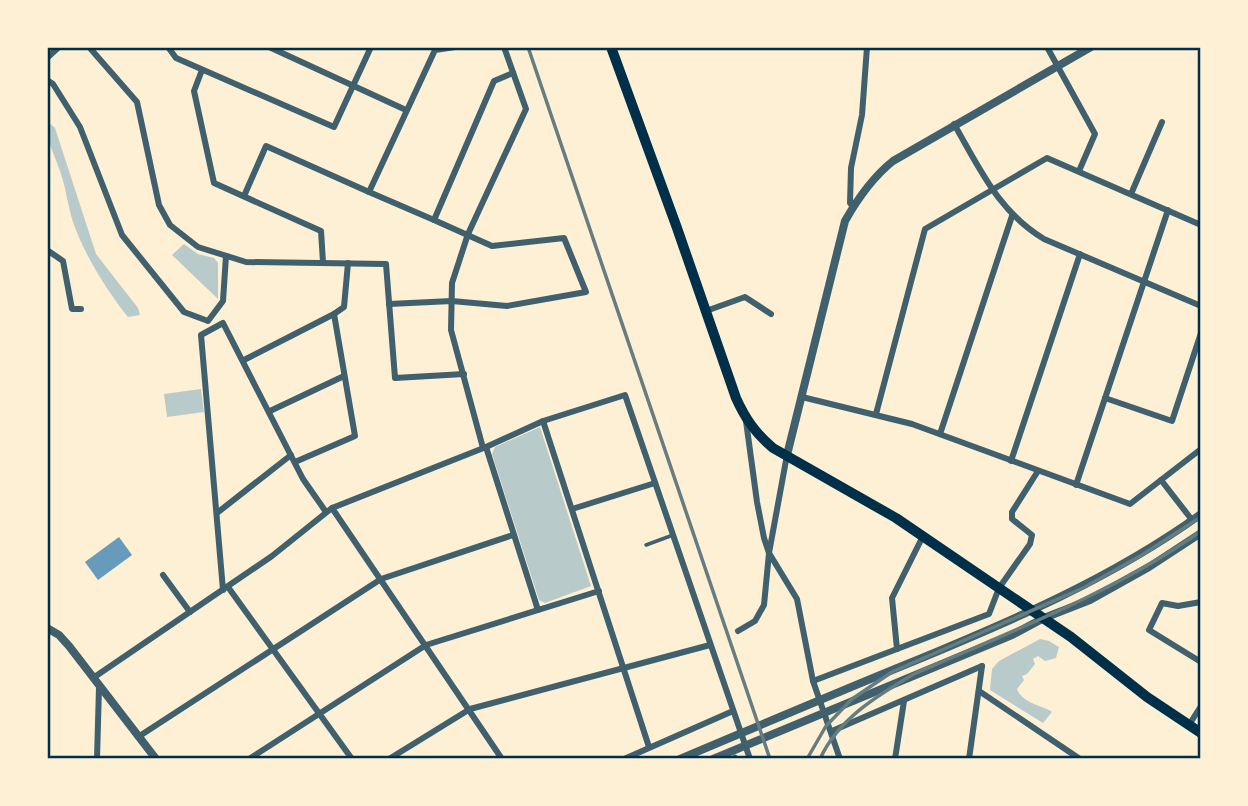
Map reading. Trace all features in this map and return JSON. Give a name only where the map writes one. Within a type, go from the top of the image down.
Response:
[{"type":"main road","points":[[611,47],[736,398],[758,436],[773,448],[849,490],[923,536],[1071,637],[1147,697],[1201,733]]},
{"type":"street","points":[[47,58],[59,47]]},
{"type":"street","points":[[89,47],[137,102],[159,205],[170,225],[198,247],[246,262],[386,264],[395,378],[464,374]]},
{"type":"street","points":[[168,47],[176,58],[334,127],[371,47]]},
{"type":"street","points":[[269,47],[406,110]]},
{"type":"street","points":[[369,192],[435,49],[455,47]]},
{"type":"street","points":[[504,47],[526,109],[468,234],[452,283],[451,330],[485,448],[538,610]]},
{"type":"street","points":[[853,206],[850,203],[851,168],[862,115],[867,47]]},
{"type":"street","points":[[1047,47],[1095,134],[1079,171]]},
{"type":"street","points":[[738,631],[755,621],[764,605],[769,553],[787,455],[838,246],[853,206],[880,171],[893,160],[1091,47]]},
{"type":"street","points":[[202,70],[194,91],[214,183],[321,231],[323,262]]},
{"type":"street","points":[[434,220],[494,81],[513,73]]},
{"type":"street","points":[[47,80],[53,84],[80,127],[122,235],[184,312],[208,321],[223,301],[226,256]]},
{"type":"street","points":[[1131,194],[1162,122]]},
{"type":"street","points":[[954,124],[991,190],[1012,216],[1044,239],[1201,306]]},
{"type":"street","points":[[244,196],[266,146],[492,246],[564,238],[586,292],[507,306],[452,301],[389,304]]},
{"type":"street","points":[[876,414],[925,229],[991,190],[1047,158],[1201,225]]},
{"type":"street","points":[[1076,485],[1168,211]]},
{"type":"street","points":[[940,434],[1012,216]]},
{"type":"street","points":[[47,250],[63,261],[72,309]]},
{"type":"street","points":[[1011,461],[1080,254]]},
{"type":"street","points":[[244,360],[344,307],[348,263]]},
{"type":"street","points":[[706,311],[745,297],[771,314]]},
{"type":"street","points":[[62,312],[81,309]]},
{"type":"street","points":[[217,513],[293,458],[355,436],[334,314]]},
{"type":"street","points":[[352,759],[274,649],[226,588],[201,335],[223,323],[303,479],[381,579],[502,759]]},
{"type":"street","points":[[1105,398],[1171,421],[1201,332]]},
{"type":"street","points":[[270,411],[344,376]]},
{"type":"street","points":[[93,678],[272,556],[329,510],[485,448],[543,421],[625,395],[750,759]]},
{"type":"street","points":[[802,397],[876,414],[940,434],[1130,504],[1201,449]]},
{"type":"street","points":[[746,419],[759,517],[769,553],[797,599],[813,681],[840,759]]},
{"type":"street","points":[[543,421],[649,747]]},
{"type":"street","points":[[813,681],[989,614],[999,588],[1030,544],[1032,535],[1012,519],[1012,512],[1038,471]]},
{"type":"street","points":[[1161,480],[1192,520]]},
{"type":"street","points":[[572,509],[655,483]]},
{"type":"street","points":[[680,759],[1032,611],[1141,552],[1201,514]]},
{"type":"street","points":[[713,759],[1090,600],[1149,567],[1201,533]]},
{"type":"street","points":[[138,737],[381,579],[513,535]]},
{"type":"street","points":[[897,649],[892,597],[923,536]]},
{"type":"street","points":[[163,575],[190,612]]},
{"type":"street","points":[[248,759],[426,645],[598,591]]},
{"type":"street","points":[[1201,602],[1178,606],[1162,603],[1149,631],[1201,662]]},
{"type":"street","points":[[47,628],[59,635],[156,759]]},
{"type":"street","points":[[389,759],[470,709],[710,645]]},
{"type":"street","points":[[832,731],[982,666],[969,759]]},
{"type":"street","points":[[97,759],[100,687]]},
{"type":"street","points":[[979,691],[1080,759]]},
{"type":"street","points":[[895,759],[904,701]]},
{"type":"street","points":[[1189,725],[1201,706]]},
{"type":"street","points":[[624,759],[733,712]]},
{"type":"lane","points":[[646,545],[673,536]]},
{"type":"shaded area","points":[[47,121],[55,128],[96,254],[138,308],[140,315],[128,317],[104,284],[83,247],[50,143]]},
{"type":"shaded area","points":[[184,244],[198,254],[214,258],[218,263],[218,299],[172,255]]},
{"type":"shaded area","points":[[201,389],[204,412],[167,417],[164,394]]},
{"type":"shaded area","points":[[540,427],[591,586],[545,603],[539,600],[492,454],[495,447]]},
{"type":"shaded area","points":[[1040,639],[1059,647],[1056,658],[1045,661],[1038,656],[1033,659],[1035,664],[1022,676],[1024,680],[1017,689],[1023,698],[1052,712],[1043,723],[990,690],[992,669],[999,661]]},
{"type":"water","points":[[119,537],[132,555],[98,580],[85,562]]},
{"type":"railway","points":[[528,47],[770,759]]},
{"type":"railway","points":[[807,759],[826,726],[852,699],[892,672],[1083,588],[1142,555],[1201,517]]},
{"type":"railway","points":[[820,759],[848,720],[900,682],[1097,592],[1201,531]]}]
